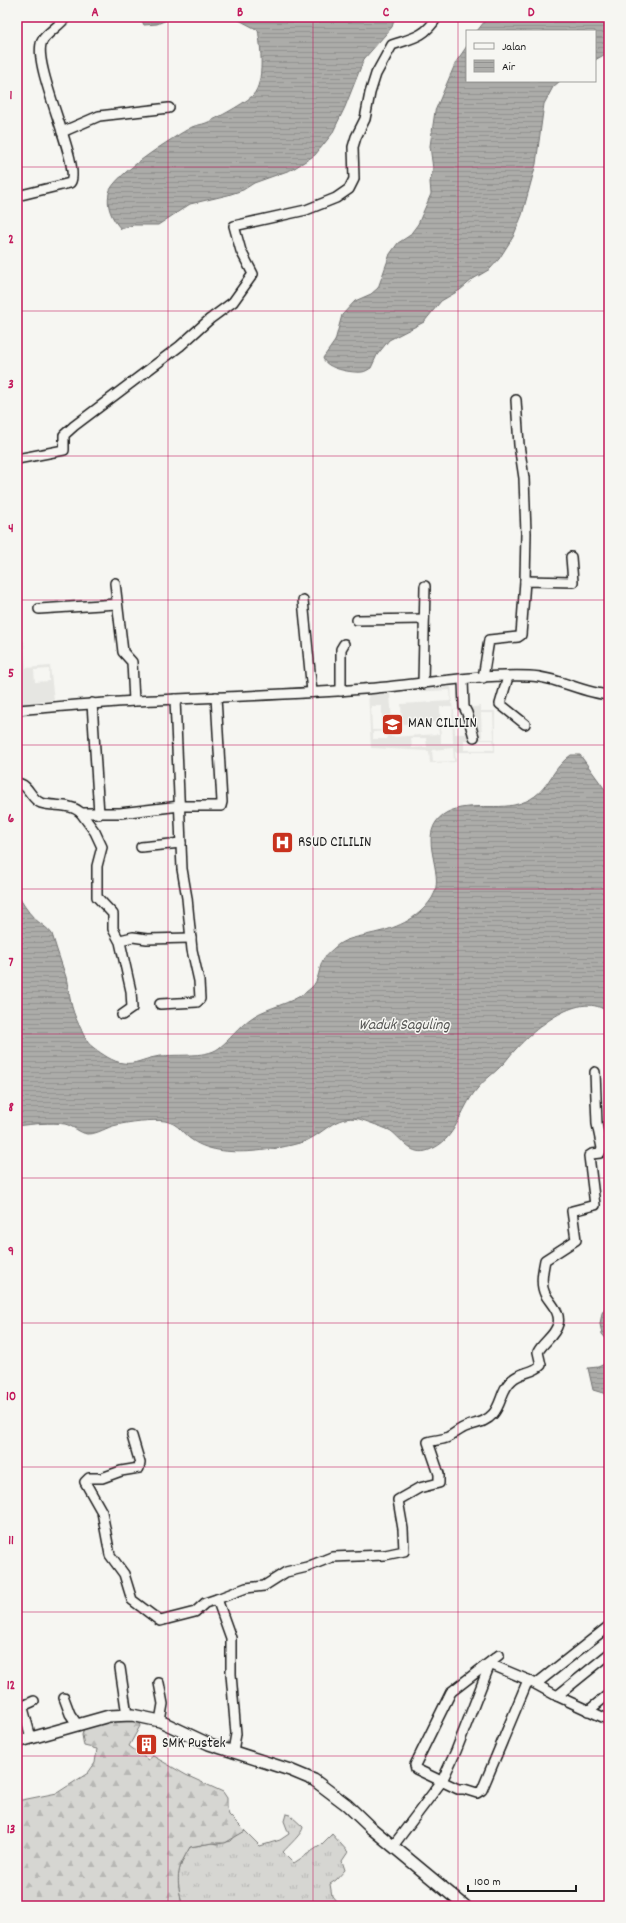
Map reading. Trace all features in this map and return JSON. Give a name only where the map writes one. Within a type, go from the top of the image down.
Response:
[{"type":"main road","points":[[23,1740],[109,1716],[141,1716],[160,1720],[209,1744],[314,1780],[347,1805],[393,1846],[465,1906]]},
{"type":"street","points":[[17,196],[72,182],[73,174],[48,87],[41,55],[41,45],[45,36],[53,32],[66,17]]},
{"type":"street","points":[[17,459],[64,450],[64,435],[74,426],[180,346],[210,319],[233,302],[253,276],[241,251],[234,226],[306,210],[336,198],[349,189],[354,179],[353,146],[365,119],[370,92],[376,74],[392,45],[422,35],[431,27],[437,17]]},
{"type":"street","points":[[62,132],[100,116],[169,108]]},
{"type":"street","points":[[483,678],[489,640],[518,637],[521,635],[525,581],[526,532],[524,478],[518,445],[516,400]]},
{"type":"street","points":[[525,581],[573,582],[571,557]]},
{"type":"street","points":[[115,583],[124,652],[132,662],[134,701]]},
{"type":"street","points":[[423,684],[425,586]]},
{"type":"street","points":[[303,600],[312,692]]},
{"type":"street","points":[[39,609],[117,604]]},
{"type":"street","points":[[357,620],[424,619]]},
{"type":"street","points":[[341,691],[341,649],[344,644]]},
{"type":"street","points":[[508,677],[500,704],[526,724]]},
{"type":"street","points":[[17,710],[92,703],[244,697],[341,691],[508,677],[540,677],[609,695]]},
{"type":"street","points":[[463,680],[464,707],[474,737]]},
{"type":"street","points":[[81,813],[99,814],[180,806],[222,805],[216,697]]},
{"type":"street","points":[[160,1004],[200,1000],[200,981],[191,938],[187,898],[182,869],[175,699]]},
{"type":"street","points":[[92,703],[99,814]]},
{"type":"street","points":[[17,783],[26,787],[36,800],[41,803],[76,809],[81,813],[95,832],[102,847],[97,866],[96,897],[113,914],[113,929],[120,940],[131,991],[132,1006],[130,1011],[122,1015]]},
{"type":"street","points":[[142,847],[180,843]]},
{"type":"street","points":[[120,940],[132,937],[147,939],[191,938]]},
{"type":"street","points":[[132,1436],[140,1463],[139,1468],[121,1471],[102,1478],[89,1478],[85,1482],[102,1512],[110,1555],[124,1574],[132,1600],[160,1621],[195,1612],[205,1603],[246,1588],[264,1586],[286,1572],[332,1557],[385,1555],[404,1550],[404,1534],[398,1500],[419,1488],[440,1483],[439,1474],[428,1442],[444,1439],[458,1430],[477,1424],[488,1418],[502,1398],[504,1388],[508,1383],[520,1374],[538,1369],[541,1365],[538,1352],[555,1331],[558,1320],[555,1307],[545,1294],[542,1285],[545,1260],[576,1240],[572,1211],[595,1205],[589,1156],[600,1153],[602,1148],[597,1124],[595,1072]]},
{"type":"street","points":[[217,1599],[231,1638],[231,1674],[236,1734],[233,1751]]},
{"type":"street","points":[[500,1655],[451,1692],[416,1765],[416,1769],[458,1789],[464,1789],[477,1793],[482,1790],[532,1682],[609,1626]]},
{"type":"street","points":[[557,1696],[609,1654]]},
{"type":"street","points":[[490,1664],[532,1682],[557,1696],[609,1720]]},
{"type":"street","points":[[393,1846],[442,1781],[456,1752],[490,1664]]},
{"type":"street","points":[[120,1668],[126,1715]]},
{"type":"street","points":[[158,1683],[163,1704],[160,1720]]},
{"type":"street","points":[[588,1711],[609,1694]]},
{"type":"street","points":[[64,1698],[70,1714],[77,1724]]},
{"type":"street","points":[[23,1740],[23,1706],[34,1701]]},
{"type":"street","points":[[17,1726],[23,1740]]},
{"type":"shaded area","points":[[24,641],[26,668],[50,666],[54,700],[17,705],[17,671],[24,671],[23,643],[17,642]],"holes":[[[49,669],[49,681],[35,682],[34,670]]]},
{"type":"shaded area","name":"MAN CILILIN","points":[[451,687],[453,717],[453,710],[481,706],[481,711],[495,711],[495,752],[455,752],[456,762],[430,763],[429,751],[371,748],[368,692]],"holes":[[[450,690],[451,701],[401,704],[402,723],[392,723],[390,693]],[[371,706],[382,706],[382,730],[372,730]],[[440,707],[452,707],[453,743],[441,743]],[[454,710],[464,710],[465,734],[455,734]],[[481,713],[493,713],[494,739],[482,739]],[[438,722],[439,734],[391,737],[390,725]],[[386,731],[387,739],[373,739],[373,732]],[[411,738],[426,738],[427,747],[412,748]],[[464,740],[493,740],[494,750],[464,750]],[[453,748],[454,761],[433,762],[432,750]]]},
{"type":"green space","points":[[132,1718],[139,1722],[140,1726],[129,1746],[148,1760],[153,1756],[186,1775],[223,1792],[227,1798],[229,1815],[245,1831],[225,1843],[212,1843],[190,1847],[178,1875],[182,1906],[17,1906],[17,1801],[57,1793],[88,1773],[95,1763],[97,1749],[84,1746],[82,1735],[84,1728],[103,1722]]},
{"type":"green space","points":[[286,1814],[290,1815],[303,1827],[298,1836],[283,1852],[294,1863],[321,1845],[332,1834],[348,1852],[342,1861],[345,1870],[330,1884],[332,1896],[340,1906],[182,1906],[178,1875],[190,1847],[231,1841],[235,1836],[245,1831],[260,1846],[280,1840],[289,1834],[284,1821]]},
{"type":"water","points":[[140,17],[174,17],[157,24],[144,25]]},
{"type":"water","points":[[212,17],[395,17],[392,27],[364,59],[345,107],[332,134],[315,155],[293,169],[254,183],[243,190],[190,204],[158,225],[133,225],[121,229],[110,212],[108,198],[113,186],[121,177],[145,157],[172,139],[192,127],[217,118],[245,102],[257,89],[261,73],[258,30],[235,18]]},
{"type":"water","points":[[488,17],[609,17],[609,52],[596,59],[596,30],[478,30]]},
{"type":"water","points":[[466,47],[466,82],[559,82],[553,87],[544,104],[536,164],[522,215],[513,237],[499,259],[490,269],[441,301],[424,322],[389,340],[377,355],[371,368],[364,372],[358,372],[334,368],[325,362],[323,358],[335,341],[342,315],[355,301],[371,294],[378,288],[390,254],[398,243],[409,236],[418,224],[431,194],[430,182],[433,169],[430,146],[435,111],[456,62]]},
{"type":"water","name":"Waduk Saguling","points":[[571,755],[580,755],[609,795],[609,1013],[598,1007],[585,1005],[572,1008],[546,1022],[523,1041],[501,1066],[479,1086],[471,1097],[452,1132],[438,1145],[423,1152],[417,1151],[408,1146],[389,1130],[359,1119],[351,1118],[336,1122],[303,1142],[267,1150],[240,1152],[222,1151],[206,1147],[188,1137],[174,1124],[160,1120],[127,1123],[87,1134],[71,1126],[60,1123],[17,1126],[17,894],[31,915],[52,934],[66,977],[76,1019],[85,1038],[91,1046],[112,1059],[127,1063],[135,1063],[162,1056],[197,1055],[206,1053],[219,1048],[254,1016],[293,1000],[305,993],[314,985],[324,958],[339,944],[350,939],[396,926],[413,918],[426,906],[436,889],[431,840],[432,831],[436,822],[443,815],[452,810],[462,808],[505,806],[526,801],[535,796],[547,784],[557,769]]},
{"type":"water","points":[[609,1283],[609,1342],[602,1334],[600,1324],[602,1313],[608,1303]]},
{"type":"water","points":[[609,1362],[609,1397],[603,1393],[593,1390],[588,1368],[598,1367]]},
{"type":"place","name":"MAN CILILIN","points":[[393,724]]},
{"type":"place","name":"RSUD CILILIN","points":[[282,843]]},
{"type":"place","name":"SMK Pustek","points":[[146,1744]]}]
